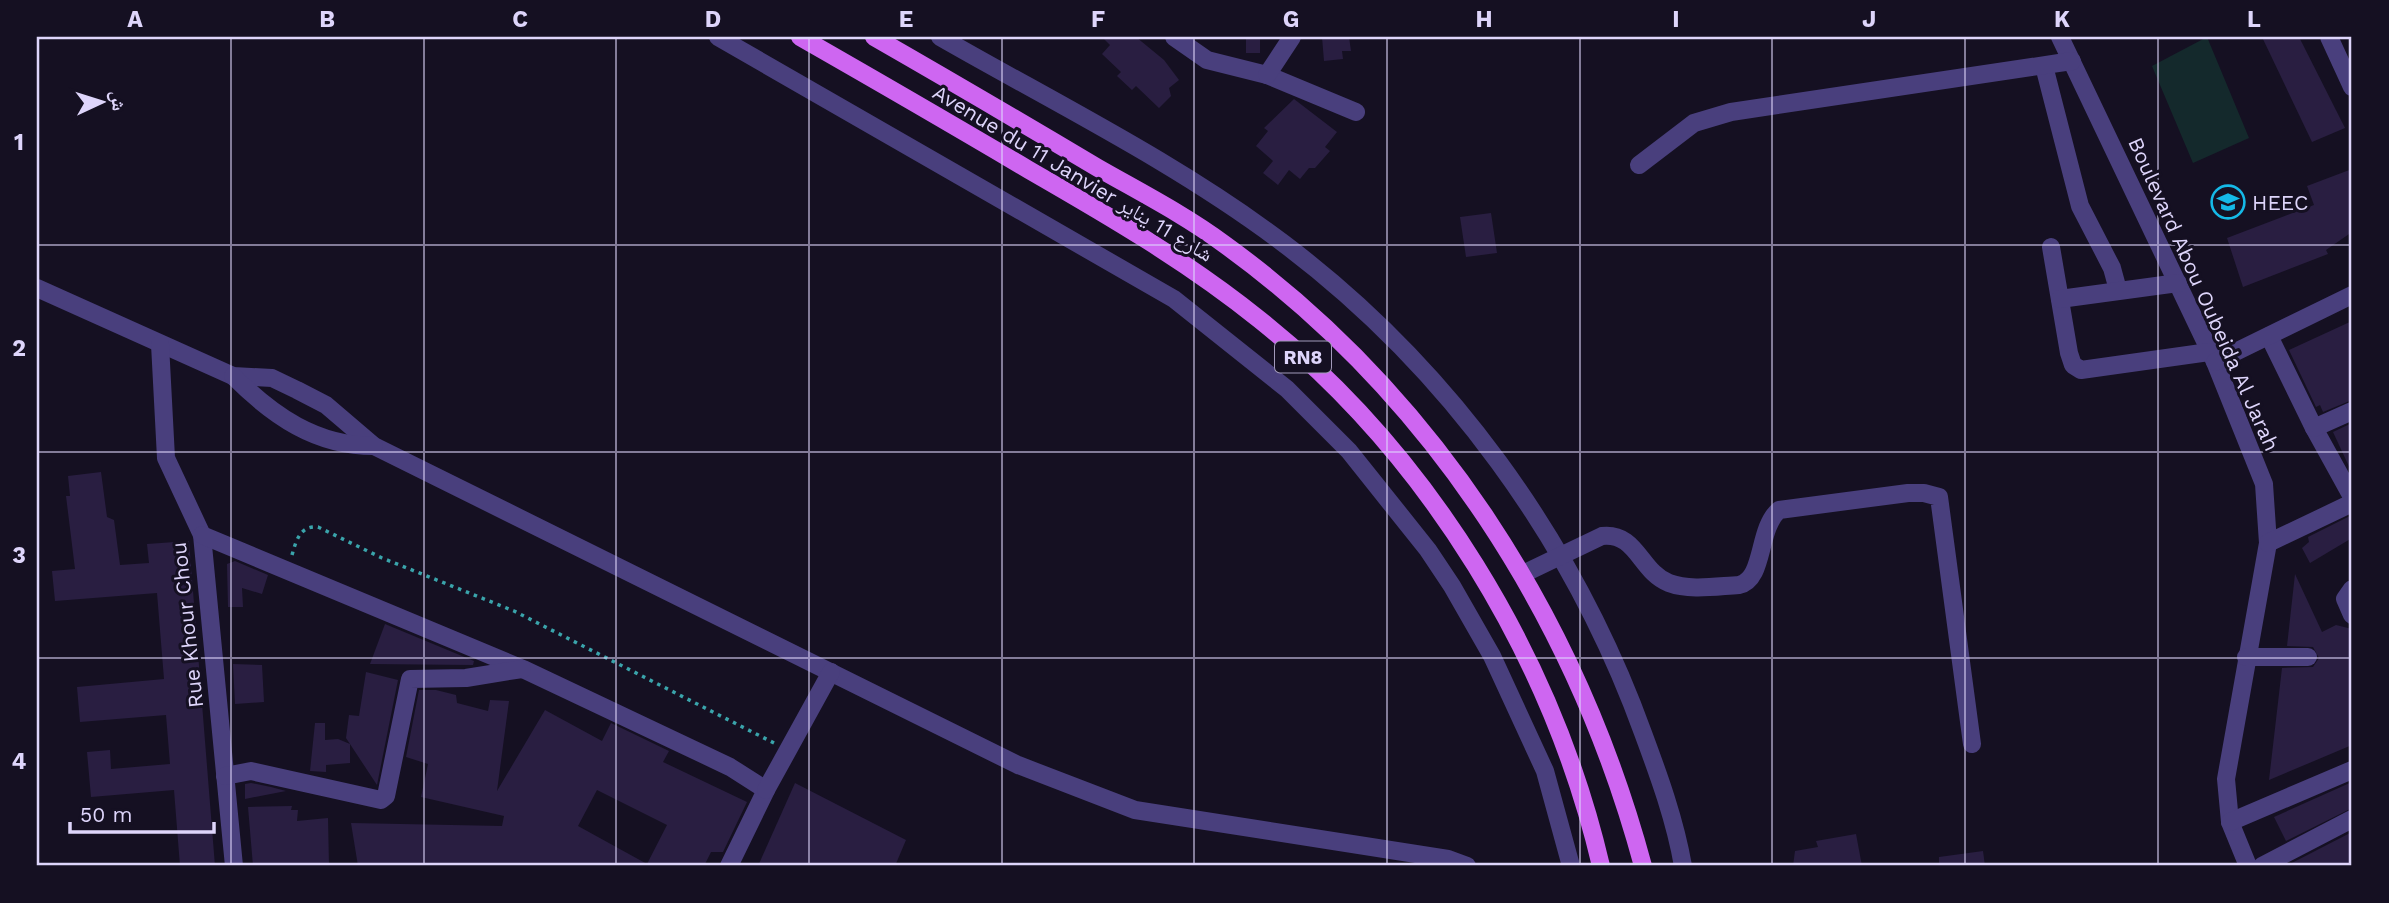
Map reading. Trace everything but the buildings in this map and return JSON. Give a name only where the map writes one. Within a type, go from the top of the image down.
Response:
[{"type":"main road","name":"Avenue du 11 Janvier شارع 11 يناير","points":[[800,37],[1167,252],[1261,321],[1332,384],[1385,442],[1428,496],[1504,616],[1564,747],[1601,866]]},
{"type":"main road","name":"Avenue du 11 Janvier شارع 11 يناير","points":[[874,37],[1222,242],[1285,290],[1342,342],[1410,416],[1467,489],[1523,574],[1568,659],[1597,725],[1620,787],[1643,866]]},
{"type":"street","points":[[718,37],[1174,299],[1287,389],[1349,451],[1429,550],[1452,586],[1492,656],[1545,771],[1571,866]]},
{"type":"street","points":[[940,37],[1192,181],[1283,243],[1343,292],[1445,392],[1482,439],[1560,556],[1594,618],[1626,687],[1662,785],[1683,866]]},
{"type":"street","points":[[1174,37],[1207,60],[1267,75],[1356,112]]},
{"type":"street","points":[[1267,75],[1292,37]]},
{"type":"street","name":"Boulevard Abou Oubeida Al Jarah","points":[[2060,37],[2212,357],[2264,484],[2268,542],[2226,779],[2230,822],[2248,866]]},
{"type":"street","points":[[2329,37],[2352,87]]},
{"type":"street","points":[[1639,165],[1694,124],[1731,112],[2072,61]]},
{"type":"street","points":[[2044,66],[2080,206],[2112,268],[2118,290]]},
{"type":"street","points":[[2051,247],[2069,353],[2073,365],[2081,370],[2212,357],[2269,336],[2352,295]]},
{"type":"street","points":[[2060,299],[2178,283]]},
{"type":"street","points":[[37,288],[233,376],[272,378],[298,390],[333,411],[374,446],[1018,765],[1135,810],[1448,859],[1467,866]]},
{"type":"street","points":[[2269,336],[2352,498]]},
{"type":"street","name":"Rue Khour Chou","points":[[160,344],[166,458],[202,536],[234,866]]},
{"type":"street","points":[[233,376],[258,401],[301,430],[350,446],[374,446]]},
{"type":"street","points":[[2314,428],[2352,411]]},
{"type":"street","points":[[1523,574],[1602,536],[1616,536],[1626,540],[1653,572],[1671,584],[1740,585],[1747,583],[1755,574],[1765,529],[1770,518],[1779,510],[1908,493],[1939,497],[1972,744]]},
{"type":"street","points":[[2268,542],[2352,503]]},
{"type":"street","points":[[202,536],[523,669],[730,767],[766,790]]},
{"type":"street","points":[[2352,589],[2345,599],[2352,615]]},
{"type":"street","points":[[2246,657],[2308,657]]},
{"type":"street","points":[[225,776],[251,771],[381,800],[386,796],[410,679],[466,678],[523,669]]},
{"type":"street","points":[[729,866],[787,750],[831,672]]},
{"type":"street","points":[[2230,822],[2352,770]]},
{"type":"street","points":[[2262,866],[2352,819]]},
{"type":"path","points":[[288,571],[301,532],[308,527],[318,527],[382,558],[514,611],[787,750]]},
{"type":"green space","points":[[2207,37],[2249,138],[2193,163],[2152,66]]},
{"type":"place","name":"HEEC","points":[[2228,202]]}]
